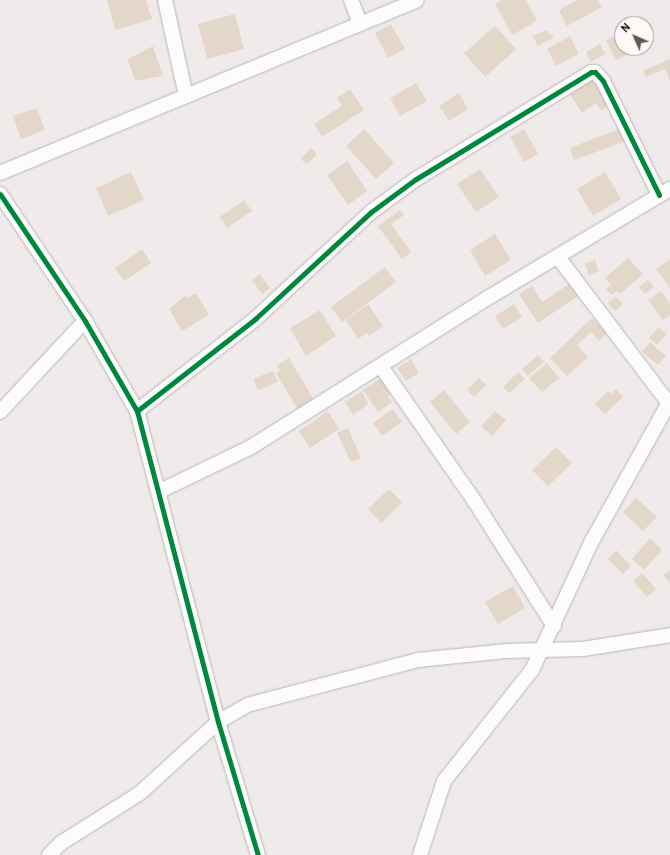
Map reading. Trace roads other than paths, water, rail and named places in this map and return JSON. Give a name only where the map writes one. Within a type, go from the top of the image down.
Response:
[{"type":"street","points":[[165,0],[186,96]]},
{"type":"street","points":[[351,0],[360,24]]},
{"type":"street","points":[[0,173],[417,0]]},
{"type":"street","points":[[136,411],[255,318],[378,207],[416,179],[591,72],[595,72],[603,81],[665,192],[558,257],[382,368],[251,447],[158,492]]},
{"type":"street","points":[[0,194],[85,321],[136,411],[218,722],[258,855]]},
{"type":"street","points":[[420,855],[444,781],[518,688],[542,652],[592,541],[669,402],[558,257]]},
{"type":"street","points":[[0,412],[85,321]]},
{"type":"street","points":[[382,368],[475,502],[554,626]]},
{"type":"street","points":[[49,855],[61,843],[140,793],[218,722],[247,705],[418,660],[506,651],[542,652],[670,635]]}]
